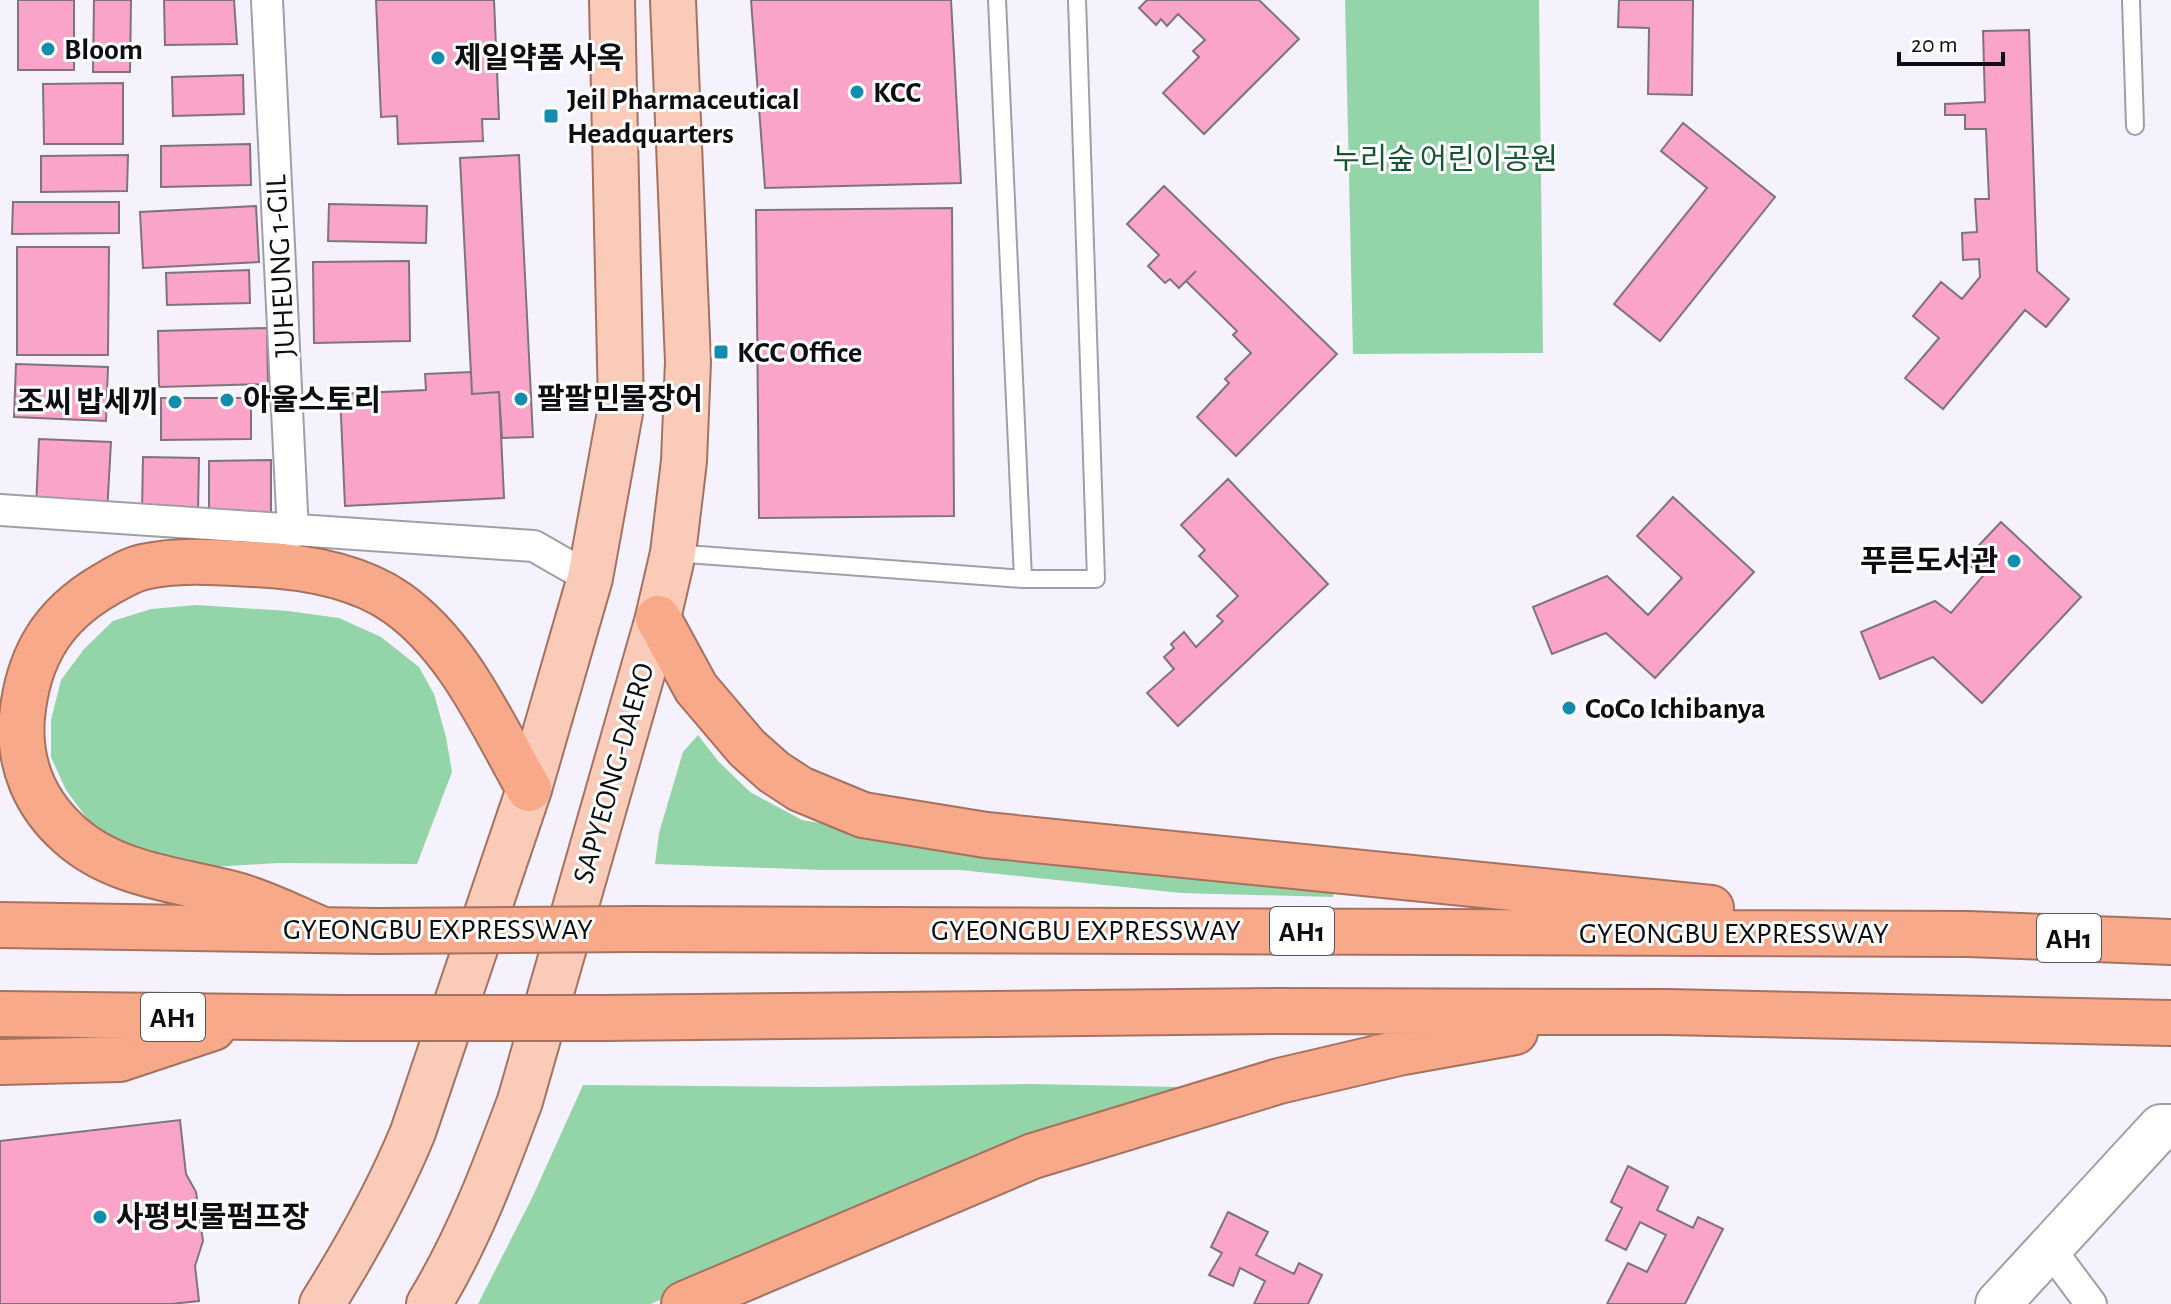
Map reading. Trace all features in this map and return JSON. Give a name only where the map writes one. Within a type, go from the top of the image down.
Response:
[{"type":"highway","points":[[323,930],[236,894],[187,885],[113,861],[86,848],[71,836],[41,802],[24,764],[24,697],[45,639],[57,622],[86,596],[139,568],[188,562],[292,567],[363,585],[399,604],[455,661],[529,789]]},
{"type":"highway","points":[[658,618],[696,688],[747,748],[774,772],[800,789],[834,806],[863,815],[986,835],[1968,934]]},
{"type":"highway","name":"GYEONGBU EXPRESSWAY","points":[[0,925],[378,931],[636,929],[1968,934],[2171,942]]},
{"type":"highway","name":"AH1","points":[[0,1014],[605,1018],[1276,1011],[1668,1012],[2171,1023]]},
{"type":"highway","points":[[684,1304],[1033,1156],[1279,1081],[1403,1052],[1517,1032],[1668,1012]]},
{"type":"highway","points":[[0,1062],[120,1059],[243,1018]]},
{"type":"main road","points":[[322,1304],[360,1244],[391,1186],[413,1132],[529,789],[590,578],[621,407],[612,0]]},
{"type":"main road","name":"SAPYEONG-DAERO","points":[[429,1304],[454,1263],[492,1178],[520,1101],[658,618],[673,553],[684,461],[688,362],[673,0]]},
{"type":"street","name":"JUHEUNG 1-GIL","points":[[267,0],[293,532]]},
{"type":"street","points":[[0,510],[534,546],[590,578]]},
{"type":"street","points":[[1998,1304],[2166,1127]]},
{"type":"street","points":[[2050,1249],[2091,1304]]},
{"type":"lane","points":[[997,0],[1023,579]]},
{"type":"lane","points":[[673,553],[1023,579],[1096,579],[1077,0]]},
{"type":"lane","points":[[2131,0],[2135,126]]},
{"type":"green space","name":"누리숲 어린이공원","points":[[1345,0],[1539,0],[1543,353],[1353,354]]},
{"type":"green space","points":[[197,605],[339,618],[381,637],[419,667],[434,694],[452,772],[417,864],[278,863],[212,867],[127,849],[92,825],[66,790],[51,757],[51,720],[61,680],[84,649],[113,621],[151,609]]},
{"type":"green space","points":[[698,735],[718,761],[750,792],[802,820],[914,839],[1334,883],[1333,897],[1181,893],[960,870],[823,870],[655,864],[659,833],[683,752]]},
{"type":"green space","points":[[1031,1084],[1231,1088],[704,1280],[651,1304],[478,1304],[532,1198],[583,1085],[819,1087]]},
{"type":"building","points":[[18,0],[74,0],[74,70],[18,70]]},
{"type":"building","points":[[94,0],[131,0],[130,72],[93,72]]},
{"type":"building","points":[[164,0],[234,0],[237,44],[165,45]]},
{"type":"building","name":"제일약품 사옥","points":[[376,0],[494,0],[499,119],[482,119],[483,141],[398,144],[397,116],[381,117]]},
{"type":"building","name":"KCC","points":[[751,0],[951,0],[961,183],[765,188]]},
{"type":"building","points":[[1147,0],[1259,0],[1299,39],[1204,134],[1163,93],[1199,57],[1193,51],[1205,40],[1178,14],[1167,26],[1161,19],[1156,25],[1139,8]]},
{"type":"building","points":[[1619,0],[1693,0],[1692,95],[1648,94],[1649,28],[1618,27]]},
{"type":"building","points":[[2029,30],[2037,271],[2069,299],[2046,327],[2025,310],[1943,409],[1905,378],[1939,338],[1913,316],[1941,282],[1962,299],[1980,277],[1979,259],[1963,260],[1962,233],[1977,232],[1975,199],[1989,199],[1986,129],[1965,129],[1965,115],[1945,115],[1945,104],[1985,102],[1983,31]]},
{"type":"building","points":[[243,75],[244,114],[173,116],[172,77]]},
{"type":"building","points":[[123,83],[123,144],[44,144],[43,84]]},
{"type":"building","points":[[1683,123],[1775,197],[1660,341],[1614,304],[1707,188],[1661,151]]},
{"type":"building","points":[[250,144],[251,185],[161,187],[161,146]]},
{"type":"building","points":[[128,155],[127,191],[41,192],[41,156]]},
{"type":"building","points":[[519,155],[533,437],[502,438],[499,392],[472,394],[460,158]]},
{"type":"building","points":[[1164,186],[1337,354],[1236,456],[1197,417],[1229,383],[1225,379],[1251,353],[1233,335],[1237,331],[1186,281],[1179,288],[1170,279],[1165,283],[1148,266],[1159,255],[1127,224]]},
{"type":"building","points":[[13,202],[119,202],[119,233],[12,234]]},
{"type":"building","points":[[329,204],[427,206],[426,243],[328,241]]},
{"type":"building","points":[[256,206],[259,262],[143,268],[140,212]]},
{"type":"building","points":[[952,208],[954,516],[759,518],[756,210]]},
{"type":"building","points":[[17,247],[109,247],[108,355],[17,355]]},
{"type":"building","points":[[409,261],[410,341],[314,343],[313,262]]},
{"type":"building","points":[[249,270],[250,303],[167,305],[166,273]]},
{"type":"building","points":[[267,328],[268,384],[159,387],[158,331]]},
{"type":"building","points":[[16,364],[108,367],[106,421],[14,417]]},
{"type":"building","points":[[471,372],[472,394],[499,392],[504,498],[345,506],[340,394],[426,390],[425,374]]},
{"type":"building","points":[[161,398],[251,398],[251,439],[161,440]]},
{"type":"building","points":[[39,439],[111,442],[107,513],[36,509]]},
{"type":"building","points":[[143,457],[199,458],[198,513],[142,512]]},
{"type":"building","points":[[271,460],[271,515],[209,516],[209,461]]},
{"type":"building","points":[[1228,479],[1328,584],[1178,726],[1147,693],[1174,669],[1164,657],[1174,648],[1171,644],[1184,632],[1196,647],[1223,621],[1217,616],[1238,596],[1199,556],[1205,550],[1181,525]]},
{"type":"building","points":[[1673,497],[1754,572],[1655,678],[1606,633],[1552,654],[1533,607],[1607,576],[1648,615],[1682,578],[1637,536]]},
{"type":"building","points":[[2001,522],[2081,597],[1982,703],[1933,657],[1880,679],[1861,632],[1935,601],[1951,613],[1983,576],[1964,561]]},
{"type":"building","name":"사평빗물펌프장","points":[[180,1120],[186,1174],[196,1192],[203,1241],[195,1266],[199,1301],[171,1304],[0,1304],[0,1141]]},
{"type":"building","points":[[1628,1166],[1668,1187],[1657,1210],[1693,1228],[1698,1217],[1723,1229],[1685,1304],[1607,1304],[1628,1263],[1647,1272],[1666,1235],[1640,1222],[1626,1250],[1606,1240],[1622,1208],[1611,1202]]},
{"type":"building","points":[[1228,1212],[1268,1232],[1256,1255],[1294,1274],[1299,1263],[1322,1275],[1308,1304],[1254,1304],[1265,1281],[1240,1268],[1233,1286],[1209,1275],[1222,1253],[1211,1247]]},
{"type":"place","name":"Bloom","points":[[48,49]]},
{"type":"place","name":"제일약품 사옥","points":[[438,58]]},
{"type":"place","name":"KCC","points":[[857,92]]},
{"type":"place","name":"Jeil Pharmaceutical Headquarters","points":[[551,116]]},
{"type":"place","name":"KCC Office","points":[[721,352]]},
{"type":"place","name":"팔팔민물장어","points":[[521,399]]},
{"type":"place","name":"아울스토리","points":[[227,400]]},
{"type":"place","name":"조씨 밥세끼","points":[[175,402]]},
{"type":"place","name":"푸른도서관","points":[[2014,561]]},
{"type":"place","name":"CoCo Ichibanya","points":[[1569,708]]},
{"type":"place","name":"사평빗물펌프장","points":[[100,1217]]}]
